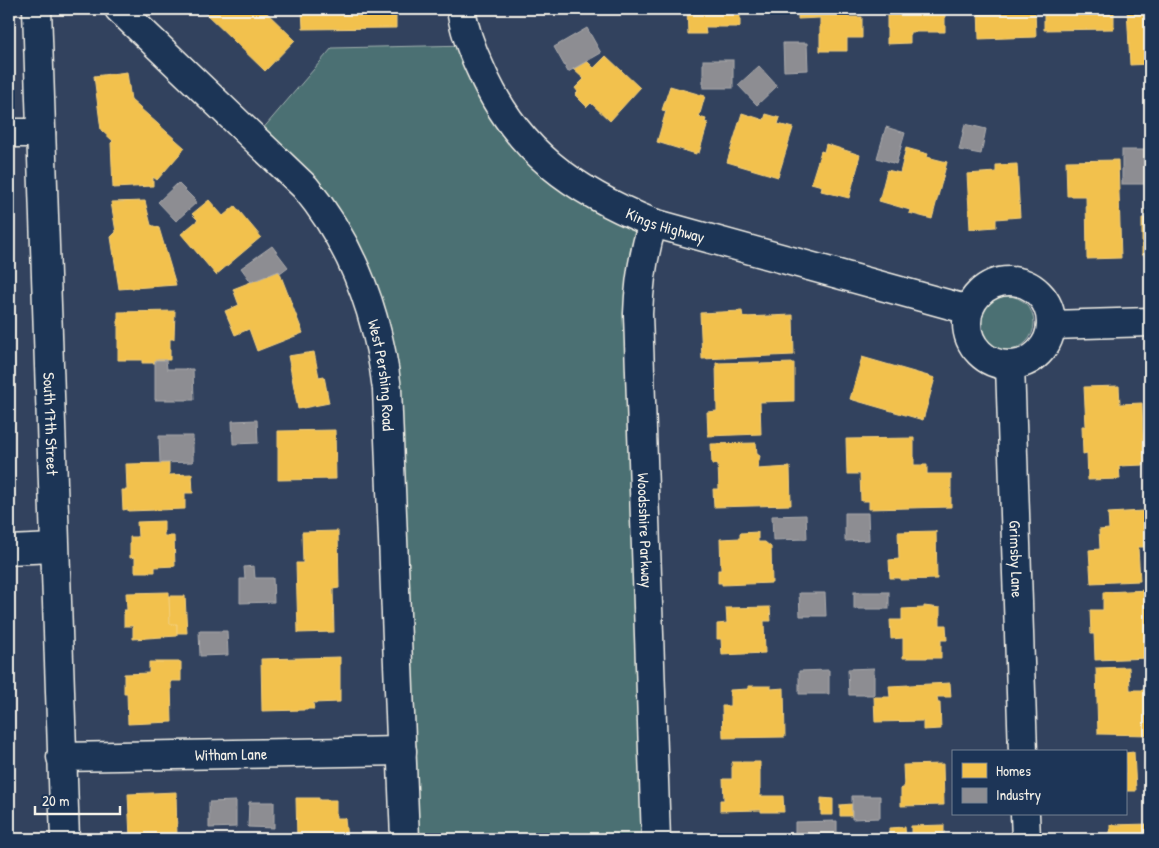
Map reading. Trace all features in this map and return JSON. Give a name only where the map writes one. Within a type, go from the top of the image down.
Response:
[{"type":"street","name":"South 17th Street","points":[[36,9],[65,839]]},
{"type":"street","name":"West Pershing Road","points":[[119,9],[305,186],[338,232],[363,286],[380,344],[387,389],[405,839]]},
{"type":"street","name":"Kings Highway","points":[[460,9],[472,50],[500,109],[518,133],[542,158],[568,179],[596,197],[653,223],[969,310]]},
{"type":"street","points":[[9,134],[41,133]]},
{"type":"street","name":"Woodsshire Parkway","points":[[653,223],[641,268],[638,314],[656,839]]},
{"type":"street","points":[[1002,282],[1016,282],[1029,286],[1040,295],[1048,308],[1051,325],[1049,336],[1042,349],[1032,358],[1010,365],[989,360],[980,353],[973,344],[967,329],[967,318],[975,298],[987,287],[1002,282]]},
{"type":"street","points":[[1051,325],[1150,322]]},
{"type":"street","name":"Grimsby Lane","points":[[1010,365],[1023,750]]},
{"type":"street","points":[[9,550],[54,548]]},
{"type":"street","name":"Witham Lane","points":[[61,757],[402,751]]},
{"type":"street","points":[[1025,816],[1026,839]]},
{"type":"green space","points":[[470,45],[500,109],[624,211],[646,245],[656,839],[405,839],[393,519],[366,294],[255,138],[332,48]]},
{"type":"green space","points":[[1002,296],[1012,296],[1022,300],[1030,308],[1034,323],[1030,338],[1022,346],[1012,350],[1002,350],[992,346],[984,338],[980,328],[980,318],[984,308],[992,300]]},
{"type":"building: Homes","points":[[201,9],[263,9],[295,40],[265,71]]},
{"type":"building: Homes","points":[[302,9],[396,9],[396,28],[303,29]]},
{"type":"building: Homes","points":[[687,9],[740,9],[740,27],[705,27],[706,34],[688,34]]},
{"type":"building: Homes","points":[[798,9],[847,9],[847,17],[862,17],[862,38],[847,38],[847,51],[820,51],[820,18],[798,19]]},
{"type":"building: Homes","points":[[887,9],[945,9],[945,32],[910,32],[910,43],[887,44]]},
{"type":"building: Homes","points":[[978,9],[1035,9],[1036,37],[979,39]]},
{"type":"building: Homes","points":[[1044,9],[1114,9],[1114,29],[1044,30]]},
{"type":"building: Homes","points":[[1127,9],[1150,9],[1150,64],[1130,65]]},
{"type":"building: Homes","points":[[606,56],[640,88],[610,121],[591,103],[587,107],[575,95],[578,92],[575,88],[584,79],[573,69],[587,61],[594,68]]},
{"type":"building: Homes","points":[[127,72],[131,100],[185,148],[157,180],[153,177],[153,186],[113,188],[111,143],[113,141],[101,130],[94,76]]},
{"type":"building: Homes","points":[[670,86],[705,96],[699,117],[706,119],[705,122],[708,123],[699,153],[696,152],[696,154],[657,142],[666,111],[662,110]]},
{"type":"building: Homes","points":[[742,113],[764,120],[766,114],[780,118],[778,124],[793,128],[778,177],[727,162]]},
{"type":"building: Homes","points":[[826,144],[860,155],[849,198],[821,191],[822,186],[811,183],[821,151],[824,152]]},
{"type":"building: Homes","points":[[906,148],[928,154],[927,157],[947,162],[932,219],[909,213],[910,210],[879,201],[887,170],[900,173]]},
{"type":"building: Homes","points":[[1118,160],[1121,258],[1087,259],[1086,196],[1067,196],[1066,161]]},
{"type":"building: Homes","points":[[1017,164],[1020,217],[996,219],[996,227],[970,229],[967,174],[996,172],[996,165]]},
{"type":"building: Homes","points":[[209,200],[223,216],[235,206],[261,237],[216,275],[181,234],[198,220],[192,214]]},
{"type":"building: Homes","points":[[145,201],[151,225],[159,228],[176,285],[119,289],[111,237],[116,232],[111,202]]},
{"type":"building: Homes","points":[[1146,208],[1150,208],[1150,254],[1142,255],[1142,218],[1146,218]]},
{"type":"building: Homes","points":[[279,271],[303,333],[257,351],[249,329],[235,335],[225,311],[239,305],[233,289]]},
{"type":"building: Homes","points":[[175,311],[174,339],[170,339],[170,360],[155,360],[155,363],[142,363],[142,360],[118,360],[118,312]]},
{"type":"building: Homes","points":[[742,311],[743,317],[793,315],[794,355],[702,359],[700,313]]},
{"type":"building: Homes","points":[[314,352],[319,377],[324,376],[329,403],[298,409],[288,356]]},
{"type":"building: Homes","points":[[862,357],[935,378],[923,420],[850,399]]},
{"type":"building: Homes","points":[[759,362],[759,364],[794,363],[794,401],[760,402],[761,434],[708,436],[707,412],[717,411],[716,363]]},
{"type":"building: Homes","points":[[1119,386],[1120,404],[1142,403],[1144,465],[1119,466],[1120,479],[1088,480],[1087,453],[1083,454],[1082,426],[1086,426],[1084,387]]},
{"type":"building: Homes","points":[[335,430],[336,479],[278,480],[278,431]]},
{"type":"building: Homes","points":[[914,438],[914,465],[927,465],[927,474],[951,474],[951,507],[869,509],[869,501],[861,501],[860,474],[847,474],[846,439]]},
{"type":"building: Homes","points":[[756,443],[757,454],[760,456],[757,469],[790,467],[791,505],[714,507],[713,489],[719,489],[718,464],[712,464],[711,444]]},
{"type":"building: Homes","points":[[169,463],[169,475],[192,474],[193,493],[185,493],[185,509],[123,510],[122,490],[127,490],[126,464]]},
{"type":"building: Homes","points":[[1143,511],[1144,547],[1138,547],[1140,581],[1091,583],[1089,550],[1100,549],[1099,530],[1109,529],[1108,513]]},
{"type":"building: Homes","points":[[164,521],[164,536],[174,536],[175,566],[155,567],[155,572],[135,572],[135,557],[130,558],[130,537],[138,537],[137,522]]},
{"type":"building: Homes","points":[[338,531],[339,588],[333,589],[334,632],[298,633],[296,563],[303,563],[302,532]]},
{"type":"building: Homes","points":[[936,531],[937,579],[900,580],[900,578],[890,578],[889,560],[899,559],[898,532]]},
{"type":"building: Homes","points":[[758,532],[758,542],[765,542],[771,547],[772,583],[722,585],[722,583],[718,583],[718,570],[721,570],[720,539],[740,538],[740,533]]},
{"type":"building: Homes","points":[[1150,590],[1150,658],[1095,660],[1094,634],[1091,634],[1090,610],[1103,610],[1103,592]]},
{"type":"building: Homes","points":[[169,592],[170,624],[177,624],[177,636],[133,639],[133,626],[124,626],[124,610],[127,610],[126,593]]},
{"type":"building: Homes","points":[[169,596],[185,596],[187,633],[177,633],[177,624],[170,624]]},
{"type":"building: Homes","points":[[924,606],[940,608],[940,625],[946,625],[947,640],[941,640],[941,658],[903,658],[903,638],[891,639],[890,620],[902,620],[902,609],[924,608]]},
{"type":"building: Homes","points":[[770,607],[771,621],[764,621],[765,653],[722,655],[721,639],[717,639],[717,624],[727,623],[726,608]]},
{"type":"building: Homes","points":[[340,657],[340,702],[313,703],[314,709],[262,711],[261,659]]},
{"type":"building: Homes","points":[[149,662],[181,662],[181,681],[171,681],[172,722],[128,724],[127,693],[124,693],[124,674],[149,673]]},
{"type":"building: Homes","points":[[1129,667],[1130,690],[1150,690],[1150,735],[1098,734],[1096,668]]},
{"type":"building: Homes","points":[[950,683],[951,697],[937,697],[938,703],[940,703],[941,729],[923,730],[923,721],[875,722],[874,697],[890,697],[889,686]]},
{"type":"building: Homes","points":[[748,686],[771,686],[771,689],[784,688],[785,737],[723,738],[722,706],[730,706],[730,690],[748,689]]},
{"type":"building: Homes","points":[[1134,752],[1136,791],[1126,791],[1126,753]]},
{"type":"building: Homes","points":[[732,762],[760,762],[760,796],[783,796],[784,812],[761,812],[761,810],[720,811],[720,800],[724,800],[723,779],[732,779]]},
{"type":"building: Homes","points":[[943,764],[944,805],[901,806],[901,788],[904,788],[903,765]]},
{"type":"building: Homes","points":[[176,792],[177,837],[130,838],[128,794]]},
{"type":"building: Homes","points":[[296,798],[336,800],[336,818],[345,818],[347,839],[297,839]]},
{"type":"building: Homes","points":[[821,798],[833,799],[833,815],[821,815]]},
{"type":"building: Homes","points":[[852,804],[852,816],[840,816],[840,805]]},
{"type":"building: Homes","points":[[1150,824],[1150,839],[1110,839],[1110,825]]},
{"type":"building: Homes","points":[[944,825],[944,839],[911,839],[911,826]]},
{"type":"building: Homes","points":[[905,827],[906,838],[889,839],[889,828]]},
{"type":"building: Industry","points":[[587,28],[601,53],[568,72],[554,47]]},
{"type":"building: Industry","points":[[783,43],[807,43],[808,70],[784,71]]},
{"type":"building: Industry","points":[[703,60],[733,60],[733,88],[703,88]]},
{"type":"building: Industry","points":[[759,66],[777,86],[757,105],[738,85]]},
{"type":"building: Industry","points":[[965,124],[986,129],[981,154],[959,150]]},
{"type":"building: Industry","points":[[886,127],[905,133],[896,164],[877,158]]},
{"type":"building: Industry","points":[[1122,150],[1149,150],[1149,184],[1122,184]]},
{"type":"building: Industry","points":[[178,183],[197,202],[176,221],[158,202]]},
{"type":"building: Industry","points":[[272,246],[288,267],[280,273],[279,271],[251,282],[241,268]]},
{"type":"building: Industry","points":[[155,360],[166,360],[167,369],[193,369],[194,400],[155,400]]},
{"type":"building: Industry","points":[[257,420],[258,443],[233,444],[232,421]]},
{"type":"building: Industry","points":[[159,436],[193,436],[193,462],[160,463]]},
{"type":"building: Industry","points":[[845,513],[868,513],[869,540],[845,541]]},
{"type":"building: Industry","points":[[806,515],[807,539],[773,540],[772,516]]},
{"type":"building: Industry","points":[[254,566],[255,578],[273,578],[274,602],[240,603],[240,579],[245,579],[244,567]]},
{"type":"building: Industry","points":[[854,592],[889,592],[889,609],[854,609]]},
{"type":"building: Industry","points":[[799,593],[825,593],[826,616],[800,616]]},
{"type":"building: Industry","points":[[199,631],[227,631],[228,655],[200,656]]},
{"type":"building: Industry","points":[[874,668],[874,695],[849,695],[848,669]]},
{"type":"building: Industry","points":[[829,670],[829,694],[799,694],[799,671]]},
{"type":"building: Industry","points":[[852,796],[880,796],[880,818],[852,819]]},
{"type":"building: Industry","points":[[236,801],[236,827],[209,828],[209,802]]},
{"type":"building: Industry","points":[[249,802],[274,802],[274,828],[248,827]]},
{"type":"building: Industry","points":[[837,821],[837,839],[795,839],[795,822]]}]
